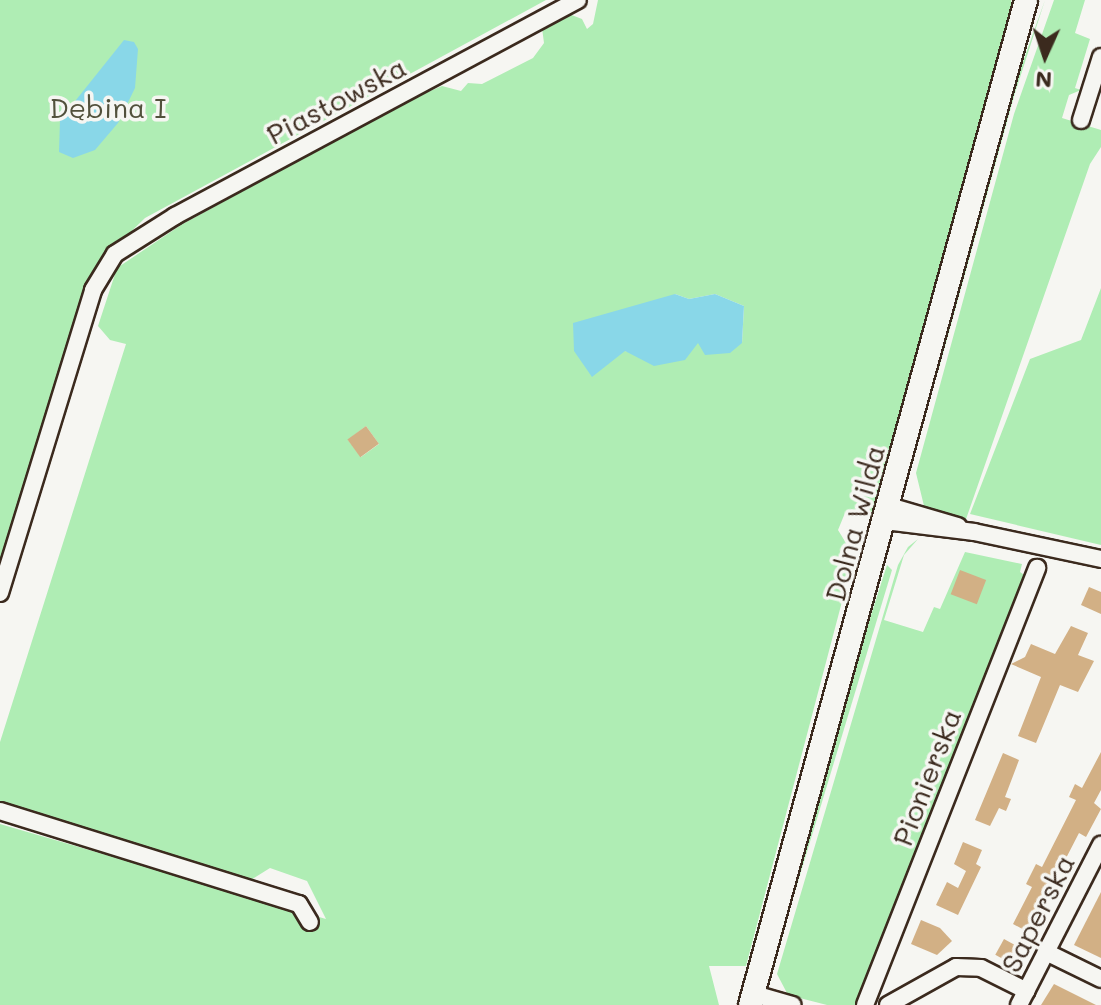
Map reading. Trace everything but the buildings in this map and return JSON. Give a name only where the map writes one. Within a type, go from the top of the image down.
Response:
[{"type":"main road","name":"Dolna Wilda","points":[[752,999],[1026,0]]},
{"type":"main road","name":"Dolna Wilda","points":[[1013,56],[1039,0]]},
{"type":"street","name":"Piastowska","points":[[0,593],[93,290],[121,249],[578,0]]},
{"type":"street","points":[[1081,120],[1101,57]]},
{"type":"street","points":[[887,514],[1101,559]]},
{"type":"street","name":"Pionierska","points":[[865,1005],[1037,568]]},
{"type":"street","points":[[0,811],[299,904],[310,922]]},
{"type":"street","name":"Saperska","points":[[1023,998],[1101,845]]},
{"type":"street","points":[[1046,952],[1101,979]]},
{"type":"street","points":[[888,1005],[956,967],[981,968],[1023,998]]},
{"type":"street","points":[[752,999],[792,1005]]},
{"type":"green space","name":"Dębina I","points":[[0,0],[546,0],[145,218],[111,251],[0,578]]},
{"type":"green space","points":[[598,0],[1011,0],[1014,21],[981,122],[872,516],[845,513],[838,530],[854,556],[746,966],[709,966],[719,1005],[0,1005],[0,824],[326,919],[307,881],[270,868],[249,881],[0,805],[0,742],[126,344],[110,340],[98,326],[117,268],[181,225],[404,102],[442,86],[461,91],[468,83],[482,84],[533,58],[544,43],[542,28],[569,14],[582,19],[587,29],[593,24]],"holes":[[[675,294],[689,299],[715,294],[744,306],[742,343],[698,342],[638,354],[625,351]],[[366,426],[379,444],[361,457],[348,440]]]},
{"type":"green space","points":[[1045,0],[1015,93],[938,372],[940,348],[1009,101]]},
{"type":"green space","points":[[1054,0],[1085,0],[1075,33],[1090,39],[1075,88],[1081,90],[1069,95],[1062,118],[1101,130],[1101,147],[1090,164],[965,522],[924,506],[916,473],[1014,114]]},
{"type":"green space","points":[[1101,288],[1101,545],[970,514],[1030,359],[1081,340]]},
{"type":"green space","points":[[918,539],[904,555],[884,620],[923,632],[934,607],[940,609],[965,552],[1022,564],[1020,572],[1027,577],[931,811],[938,815],[859,1005],[827,1005],[788,995],[777,974],[898,565],[908,547]]},
{"type":"green space","points":[[887,565],[892,570],[765,991],[836,725]]},
{"type":"water","points":[[124,40],[134,42],[138,49],[135,88],[118,123],[95,150],[73,158],[59,152],[60,120]]},
{"type":"water","points":[[675,294],[689,299],[715,294],[744,306],[742,343],[730,353],[705,355],[698,343],[685,360],[654,366],[625,351],[592,377],[574,351],[573,323]]}]
